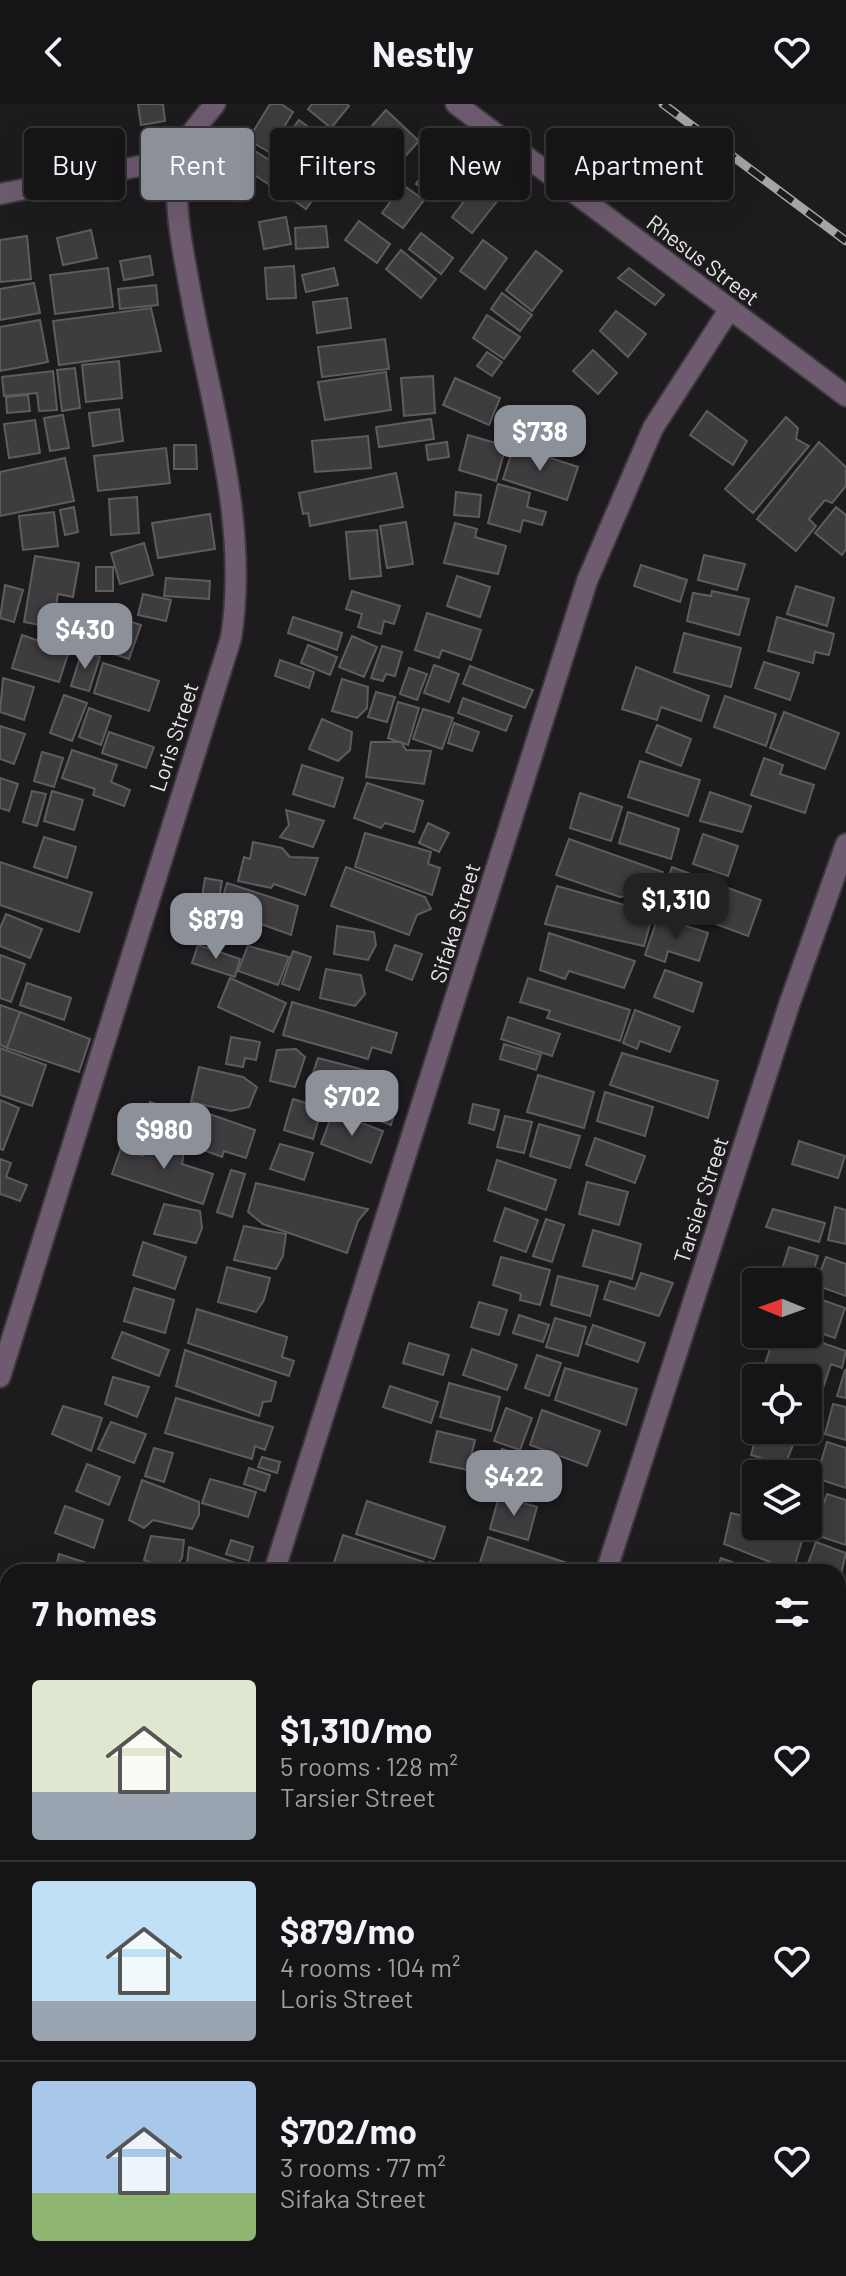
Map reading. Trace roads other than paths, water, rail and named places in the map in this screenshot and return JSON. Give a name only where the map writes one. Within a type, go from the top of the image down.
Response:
[{"type":"street","points":[[196,128],[215,104]]},
{"type":"street","name":"Rhesus Street","points":[[456,104],[846,396]]},
{"type":"street","points":[[0,194],[141,166]]},
{"type":"street","name":"Loris Street","points":[[0,1377],[231,638],[238,561],[231,504],[183,253],[181,200]]},
{"type":"street","name":"Sifaka Street","points":[[277,1564],[587,581],[653,428],[729,310]]},
{"type":"street","name":"Tarsier Street","points":[[609,1564],[789,1005],[846,844]]},
{"type":"railway","points":[[663,104],[846,241]]}]
